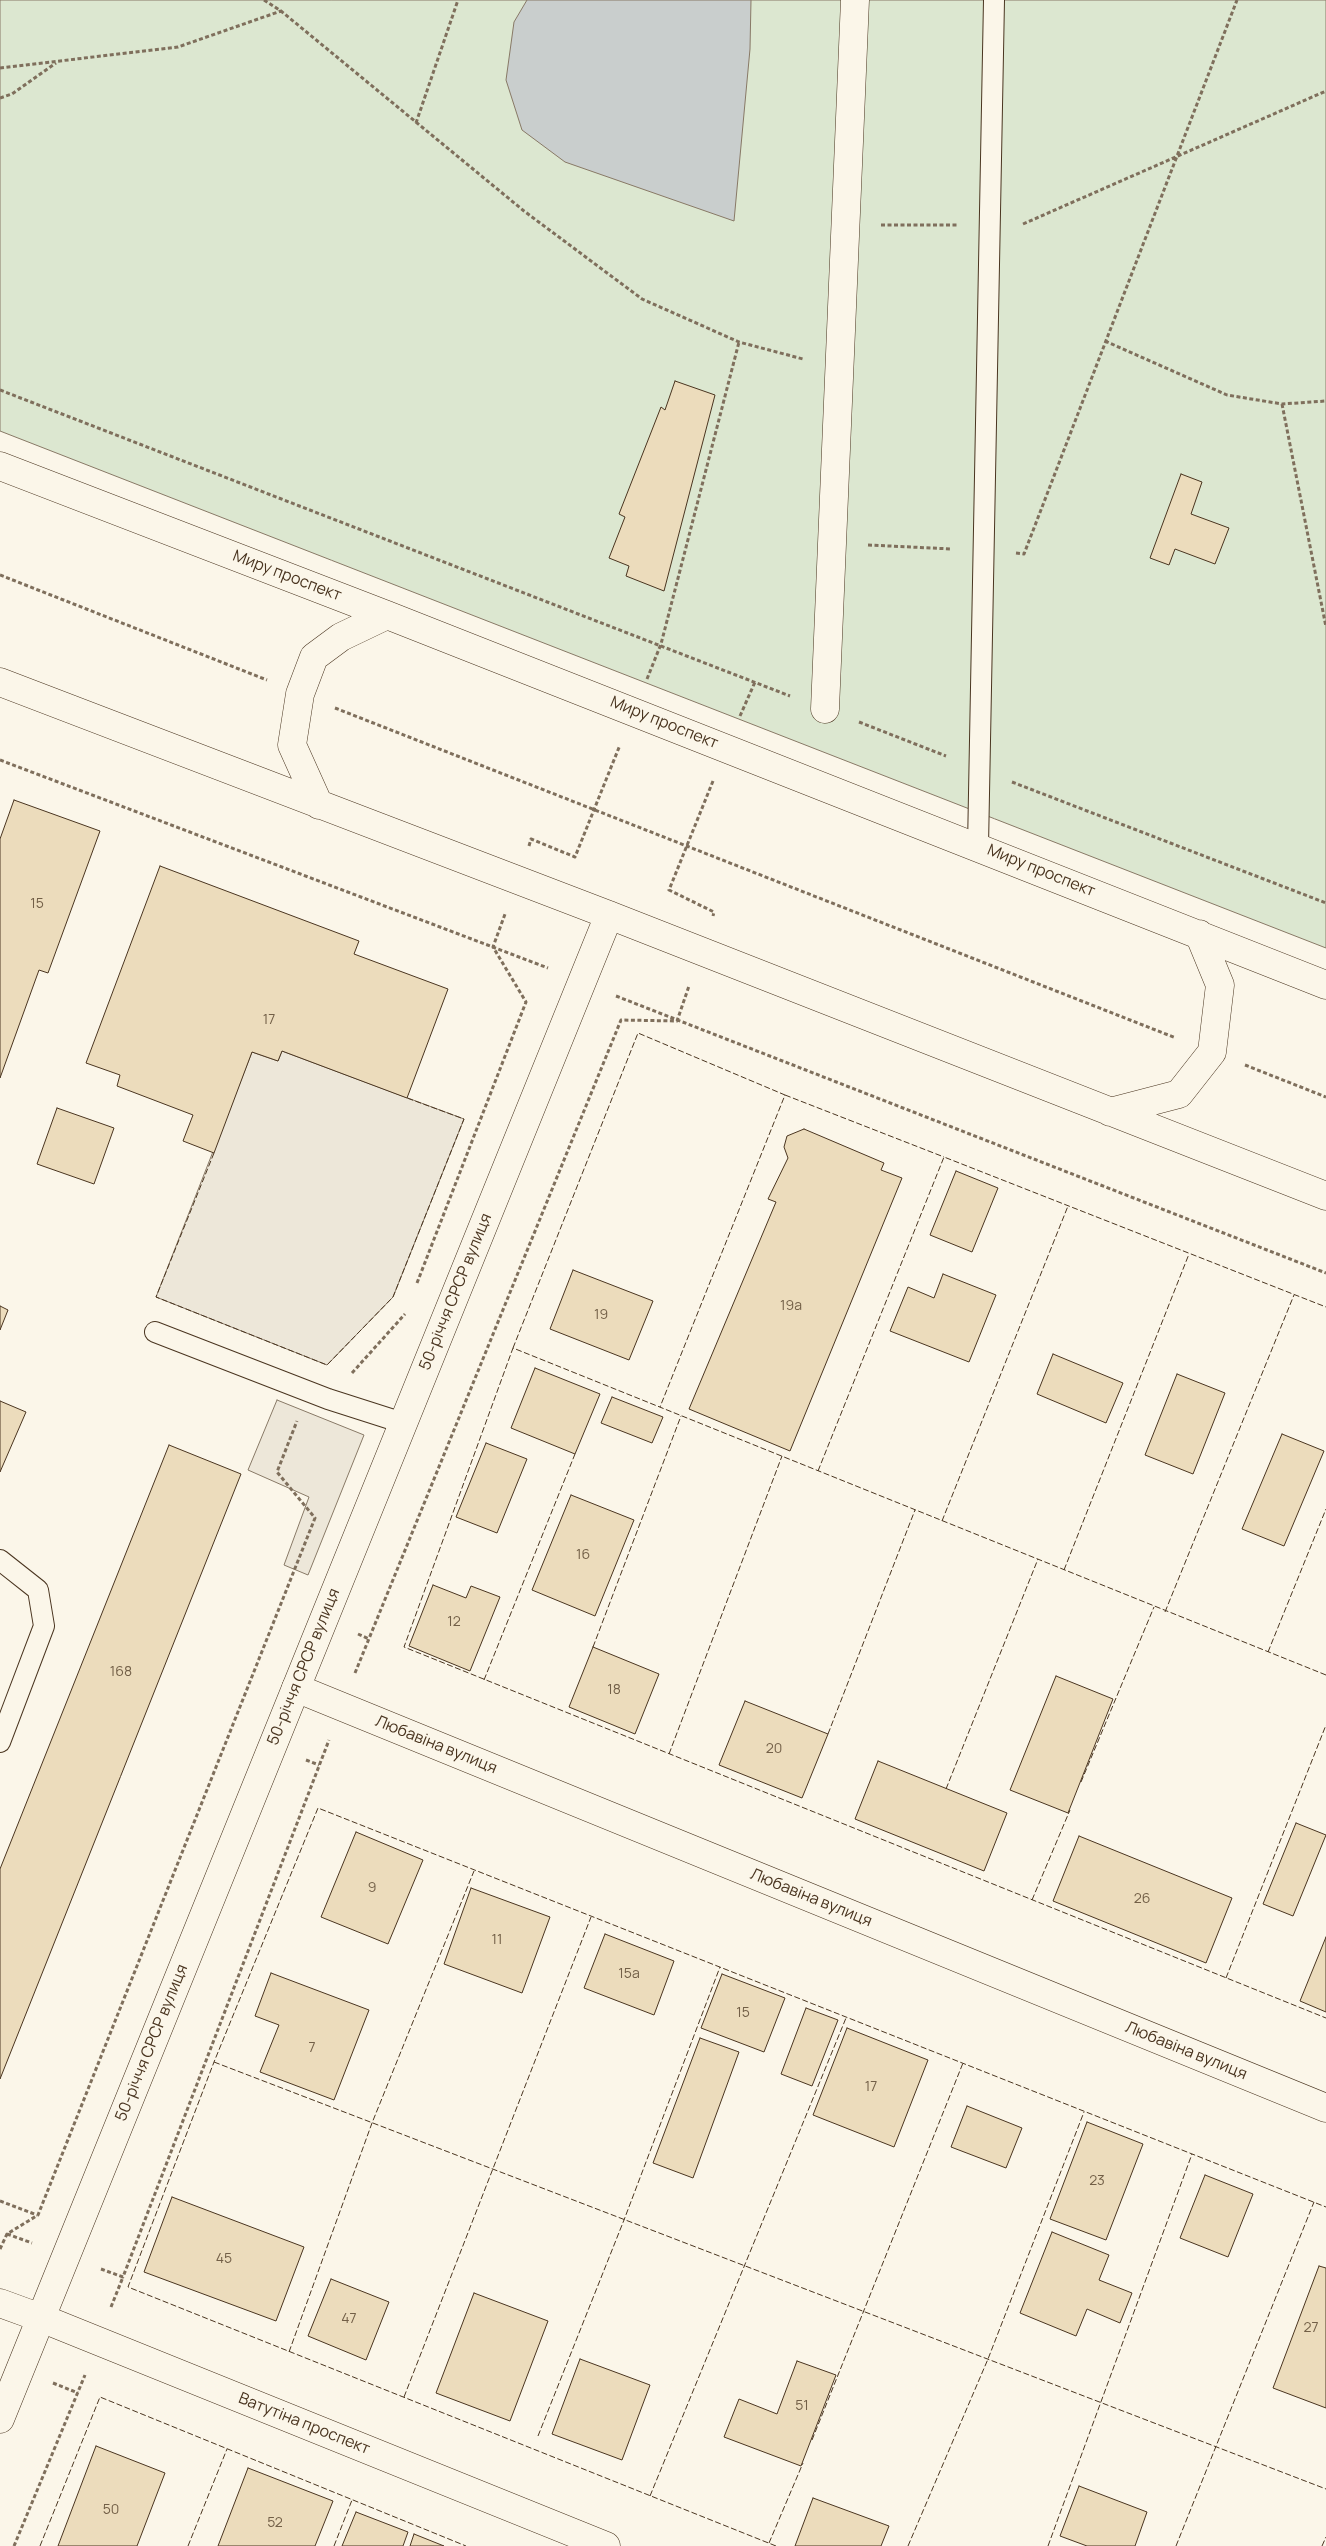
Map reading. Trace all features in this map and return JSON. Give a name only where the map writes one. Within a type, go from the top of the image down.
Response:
[{"type":"street","points":[[825,709],[855,0]]},
{"type":"street","name":"Миру проспект","points":[[0,466],[978,846],[1326,985]]},
{"type":"street","points":[[319,805],[292,745],[300,694],[314,658],[341,637],[387,615]]},
{"type":"street","points":[[0,682],[517,882],[608,915],[1326,1196]]},
{"type":"street","name":"50-річчя СРСР вулиця","points":[[0,2419],[608,915]]},
{"type":"street","points":[[1110,1112],[1179,1094],[1212,1052],[1220,985],[1199,934]]},
{"type":"street","name":"Любавіна вулиця","points":[[296,1688],[1326,2108]]},
{"type":"street","name":"Ватутіна проспект","points":[[0,2303],[99,2341],[606,2546]]},
{"type":"lane","points":[[978,846],[994,0]]},
{"type":"lane","points":[[155,1332],[328,1399],[403,1423]]},
{"type":"lane","points":[[0,1560],[38,1590],[44,1626],[0,1742]]},
{"type":"path","points":[[264,0],[281,11],[524,211],[642,299],[740,342],[840,369]]},
{"type":"path","points":[[416,123],[458,0]]},
{"type":"path","points":[[832,543],[1024,554],[1237,0]]},
{"type":"path","points":[[0,68],[56,63],[178,47],[281,11]]},
{"type":"path","points":[[0,98],[12,94],[56,63]]},
{"type":"path","points":[[846,225],[1019,226],[1326,91]]},
{"type":"path","points":[[1105,341],[1227,395],[1282,404],[1326,400]]},
{"type":"path","points":[[493,947],[531,839],[575,858],[595,810],[661,644],[740,342]]},
{"type":"path","points":[[0,390],[661,644],[754,682],[1326,903]]},
{"type":"path","points":[[1282,404],[1326,627]]},
{"type":"path","points":[[0,575],[1326,1097]]},
{"type":"path","points":[[677,1021],[714,912],[669,890],[754,682]]},
{"type":"path","points":[[0,760],[493,947],[677,1021],[1326,1273]]},
{"type":"path","points":[[416,1288],[526,1002],[493,947]]},
{"type":"path","points":[[0,2249],[7,2234],[38,2215],[314,1518],[276,1472],[296,1422],[328,1399],[405,1315],[408,1306]]},
{"type":"path","points":[[0,2201],[38,2215]]},
{"type":"path","points":[[14,2546],[99,2341],[123,2277]]},
{"type":"green space","points":[[0,0],[1326,0],[1326,948],[0,431]]},
{"type":"shaded area","points":[[527,0],[751,0],[750,49],[734,221],[565,162],[522,130],[506,80],[514,22]]},
{"type":"shaded area","points":[[282,1051],[464,1119],[393,1297],[327,1365],[156,1297],[252,1052],[278,1061]]},
{"type":"shaded area","points":[[277,1400],[364,1435],[308,1575],[284,1565],[309,1497],[248,1470]]},
{"type":"building","points":[[675,381],[715,395],[664,591],[626,576],[629,566],[609,558],[625,517],[619,514],[661,407],[665,410]]},
{"type":"building","points":[[1181,474],[1202,482],[1191,514],[1229,528],[1215,564],[1175,549],[1169,565],[1150,558]]},
{"type":"building","points":[[14,800],[100,831],[48,973],[39,970],[0,1078],[0,839]]},
{"type":"building","points":[[160,866],[359,941],[354,954],[448,989],[407,1098],[282,1051],[278,1061],[252,1052],[214,1153],[183,1141],[193,1115],[117,1086],[120,1075],[86,1063]]},
{"type":"building","points":[[57,1108],[114,1128],[94,1184],[37,1164]]},
{"type":"building","points":[[804,1129],[884,1163],[881,1170],[902,1178],[790,1451],[689,1409],[776,1202],[768,1199],[788,1158],[784,1147],[787,1136]]},
{"type":"building","points":[[956,1171],[998,1188],[972,1252],[930,1235]]},
{"type":"building","points":[[573,1270],[653,1301],[629,1360],[550,1329]]},
{"type":"building","points":[[943,1274],[996,1295],[969,1362],[890,1331],[908,1287],[934,1298]]},
{"type":"building","points":[[0,1306],[8,1310],[0,1330]]},
{"type":"building","points":[[1053,1354],[1123,1383],[1106,1423],[1037,1394]]},
{"type":"building","points":[[535,1368],[600,1394],[575,1454],[511,1428]]},
{"type":"building","points":[[1177,1374],[1225,1393],[1193,1474],[1145,1455]]},
{"type":"building","points":[[612,1397],[663,1417],[652,1443],[601,1423]]},
{"type":"building","points":[[0,1401],[26,1412],[0,1472]]},
{"type":"building","points":[[1282,1434],[1324,1451],[1284,1546],[1242,1529]]},
{"type":"building","points":[[486,1443],[527,1459],[497,1533],[456,1517]]},
{"type":"building","points":[[169,1445],[241,1474],[0,2079],[0,1869]]},
{"type":"building","points":[[571,1495],[634,1520],[595,1616],[532,1590]]},
{"type":"building","points":[[433,1585],[466,1598],[471,1586],[500,1597],[470,1671],[409,1646]]},
{"type":"building","points":[[593,1647],[659,1674],[635,1734],[569,1707]]},
{"type":"building","points":[[1056,1676],[1113,1699],[1068,1813],[1010,1790]]},
{"type":"building","points":[[745,1701],[828,1734],[802,1798],[719,1765]]},
{"type":"building","points":[[878,1761],[1007,1813],[984,1871],[855,1819]]},
{"type":"building","points":[[1296,1823],[1326,1835],[1293,1916],[1263,1904]]},
{"type":"building","points":[[356,1832],[423,1860],[388,1944],[321,1917]]},
{"type":"building","points":[[1079,1836],[1232,1898],[1206,1963],[1053,1901]]},
{"type":"building","points":[[471,1888],[550,1917],[522,1993],[444,1964]]},
{"type":"building","points":[[605,1934],[674,1961],[654,2015],[584,1988]]},
{"type":"building","points":[[1326,1937],[1326,2012],[1300,2001]]},
{"type":"building","points":[[271,1973],[369,2010],[334,2100],[260,2072],[279,2025],[255,2016]]},
{"type":"building","points":[[722,1974],[785,1998],[764,2052],[701,2028]]},
{"type":"building","points":[[806,2008],[838,2020],[812,2086],[781,2074]]},
{"type":"building","points":[[847,2028],[928,2060],[894,2147],[813,2115]]},
{"type":"building","points":[[700,2038],[739,2052],[693,2178],[653,2163]]},
{"type":"building","points":[[967,2106],[1022,2128],[1006,2168],[951,2147]]},
{"type":"building","points":[[1087,2122],[1143,2144],[1106,2240],[1050,2219]]},
{"type":"building","points":[[1205,2175],[1253,2194],[1228,2257],[1180,2238]]},
{"type":"building","points":[[172,2197],[304,2247],[276,2321],[144,2272]]},
{"type":"building","points":[[1052,2232],[1109,2255],[1099,2280],[1132,2293],[1120,2323],[1087,2309],[1076,2336],[1020,2313]]},
{"type":"building","points":[[1319,2266],[1326,2268],[1326,2408],[1273,2388]]},
{"type":"building","points":[[331,2279],[389,2302],[366,2360],[308,2336]]},
{"type":"building","points":[[474,2293],[548,2321],[510,2421],[436,2393]]},
{"type":"building","points":[[580,2359],[650,2385],[622,2460],[552,2434]]},
{"type":"building","points":[[797,2361],[836,2375],[801,2466],[724,2437],[739,2399],[777,2414]]},
{"type":"building","points":[[96,2446],[165,2473],[137,2546],[58,2546]]},
{"type":"building","points":[[248,2468],[333,2501],[315,2546],[218,2546]]},
{"type":"building","points":[[1079,2486],[1147,2512],[1135,2546],[1087,2546],[1060,2536]]},
{"type":"building","points":[[813,2498],[889,2526],[881,2546],[795,2546]]},
{"type":"building","points":[[356,2512],[408,2532],[403,2546],[342,2546]]},
{"type":"building","points":[[414,2534],[444,2546],[410,2546]]},
{"type":"fence","points":[[513,1348],[638,1033],[785,1095],[660,1407]]},
{"type":"fence","points":[[785,1095],[944,1157]]},
{"type":"fence","points":[[214,1153],[156,1297],[327,1365],[393,1297],[464,1119],[407,1098]]},
{"type":"fence","points":[[818,1471],[944,1157],[1326,1307]]},
{"type":"fence","points":[[942,1521],[1068,1206]]},
{"type":"fence","points":[[1064,1570],[1189,1254]]},
{"type":"fence","points":[[1165,1612],[1294,1295]]},
{"type":"fence","points":[[1326,1675],[513,1348],[404,1647],[1326,2018]]},
{"type":"fence","points":[[593,1647],[681,1416]]},
{"type":"fence","points":[[484,1680],[575,1454]]},
{"type":"fence","points":[[669,1754],[782,1456]]},
{"type":"fence","points":[[1268,1652],[1326,1509]]},
{"type":"fence","points":[[828,1734],[915,1510]]},
{"type":"fence","points":[[946,1789],[1038,1559]]},
{"type":"fence","points":[[1081,1782],[1154,1607]]},
{"type":"fence","points":[[1226,1978],[1326,1725]]},
{"type":"fence","points":[[776,2546],[128,2287],[214,2062],[318,1808],[1326,2207]]},
{"type":"fence","points":[[1032,1900],[1070,1810]]},
{"type":"fence","points":[[289,2352],[372,2123],[474,1871]]},
{"type":"fence","points":[[404,2397],[591,1917]]},
{"type":"fence","points":[[538,2436],[624,2220],[720,1967]]},
{"type":"fence","points":[[650,2496],[846,2018]]},
{"type":"fence","points":[[214,2062],[1326,2489]]},
{"type":"fence","points":[[812,2440],[963,2063]]},
{"type":"fence","points":[[908,2546],[988,2359],[1084,2112]]},
{"type":"fence","points":[[1048,2546],[1192,2154]]},
{"type":"fence","points":[[1176,2546],[1314,2202]]},
{"type":"fence","points":[[40,2546],[100,2397],[466,2546]]},
{"type":"fence","points":[[188,2546],[227,2449]]},
{"type":"fence","points":[[769,2543],[803,2463]]},
{"type":"fence","points":[[334,2546],[352,2500]]},
{"type":"fence","points":[[1322,2546],[1326,2537]]}]
